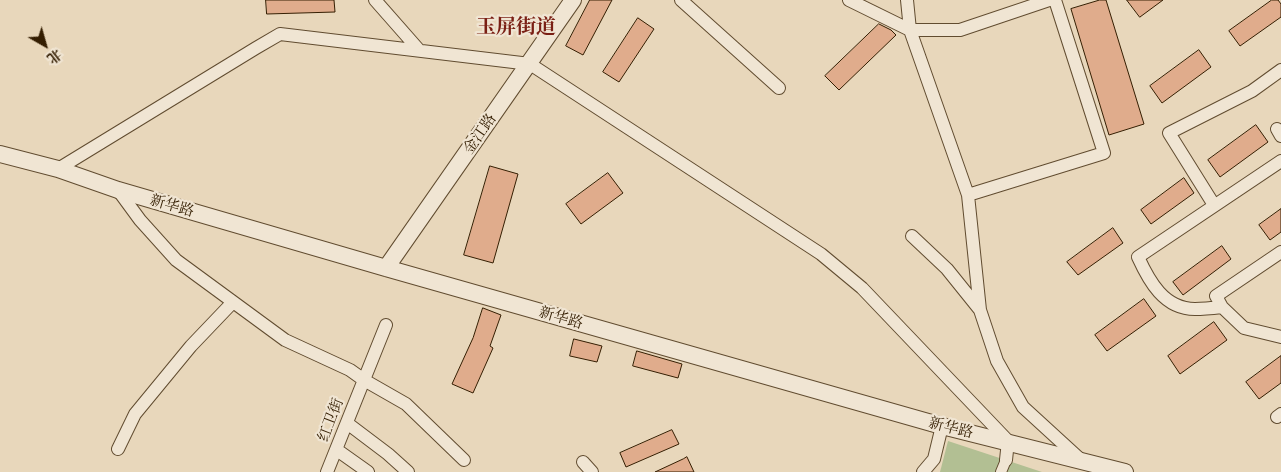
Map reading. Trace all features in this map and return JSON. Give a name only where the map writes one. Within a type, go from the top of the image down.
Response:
[{"type":"street","points":[[375,0],[419,50]]},
{"type":"street","name":"金江路","points":[[386,268],[574,0]]},
{"type":"street","points":[[681,0],[779,88]]},
{"type":"street","points":[[849,0],[910,30],[960,30],[1049,0]]},
{"type":"street","points":[[907,0],[910,30],[968,195],[980,310],[997,361],[1023,407],[1082,461]]},
{"type":"street","points":[[968,195],[1104,153],[1055,0]]},
{"type":"street","points":[[58,169],[280,34],[530,64],[821,254],[862,288],[1008,441],[1004,466]]},
{"type":"street","points":[[1214,205],[1169,133],[1252,91],[1281,70]]},
{"type":"street","name":"新华路","points":[[0,154],[58,169],[118,190],[386,268],[942,426],[1008,441],[1125,472]]},
{"type":"street","points":[[1222,307],[1194,309],[1178,306],[1160,294],[1149,280],[1138,257],[1281,161]]},
{"type":"street","points":[[118,190],[140,220],[176,260],[285,340],[350,370],[406,404],[464,460]]},
{"type":"street","points":[[912,236],[947,269],[980,310]]},
{"type":"street","points":[[1281,252],[1216,296],[1222,307],[1244,328],[1281,337]]},
{"type":"street","points":[[118,449],[135,414],[191,346],[233,302]]},
{"type":"street","name":"红卫街","points":[[327,472],[386,325]]},
{"type":"street","points":[[347,423],[388,454],[408,472]]},
{"type":"street","points":[[923,472],[934,459],[942,426]]},
{"type":"street","points":[[337,450],[368,472]]},
{"type":"street","points":[[583,462],[592,472]]},
{"type":"green space","points":[[948,441],[1042,472],[940,472]]},
{"type":"building","points":[[266,0],[334,0],[335,12],[267,14]]},
{"type":"building","points":[[590,0],[612,0],[583,55],[566,46]]},
{"type":"building","points":[[1106,0],[1144,124],[1109,135],[1071,9]]},
{"type":"building","points":[[1127,0],[1163,0],[1140,17]]},
{"type":"building","points":[[1272,0],[1278,0],[1281,4],[1281,17],[1240,46],[1229,31]]},
{"type":"building","points":[[638,18],[654,29],[619,82],[603,72]]},
{"type":"building","points":[[879,24],[896,35],[839,90],[825,76]]},
{"type":"building","points":[[1199,50],[1211,67],[1162,103],[1150,86]]},
{"type":"building","points":[[1256,125],[1268,142],[1220,177],[1208,160]]},
{"type":"building","points":[[490,166],[518,174],[493,263],[464,255]]},
{"type":"building","points":[[608,173],[623,193],[581,224],[566,204]]},
{"type":"building","points":[[1184,178],[1194,193],[1151,224],[1141,210]]},
{"type":"building","points":[[1281,209],[1281,232],[1270,240],[1259,225]]},
{"type":"building","points":[[1113,228],[1123,243],[1078,275],[1067,262]]},
{"type":"building","points":[[1222,246],[1231,259],[1183,295],[1173,282]]},
{"type":"building","points":[[1144,299],[1156,316],[1107,351],[1095,335]]},
{"type":"building","points":[[483,308],[501,315],[490,346],[493,348],[473,393],[452,384],[473,338]]},
{"type":"building","points":[[1214,322],[1227,340],[1180,374],[1168,356]]},
{"type":"building","points":[[574,339],[602,346],[597,362],[570,356]]},
{"type":"building","points":[[637,351],[682,364],[678,378],[633,366]]},
{"type":"building","points":[[1281,356],[1281,383],[1259,399],[1246,382]]},
{"type":"building","points":[[672,430],[679,444],[626,467],[620,453]]},
{"type":"building","points":[[687,457],[694,472],[655,472],[683,459]]},
{"type":"district","name":"玉屏街道","points":[[516,27]]}]
